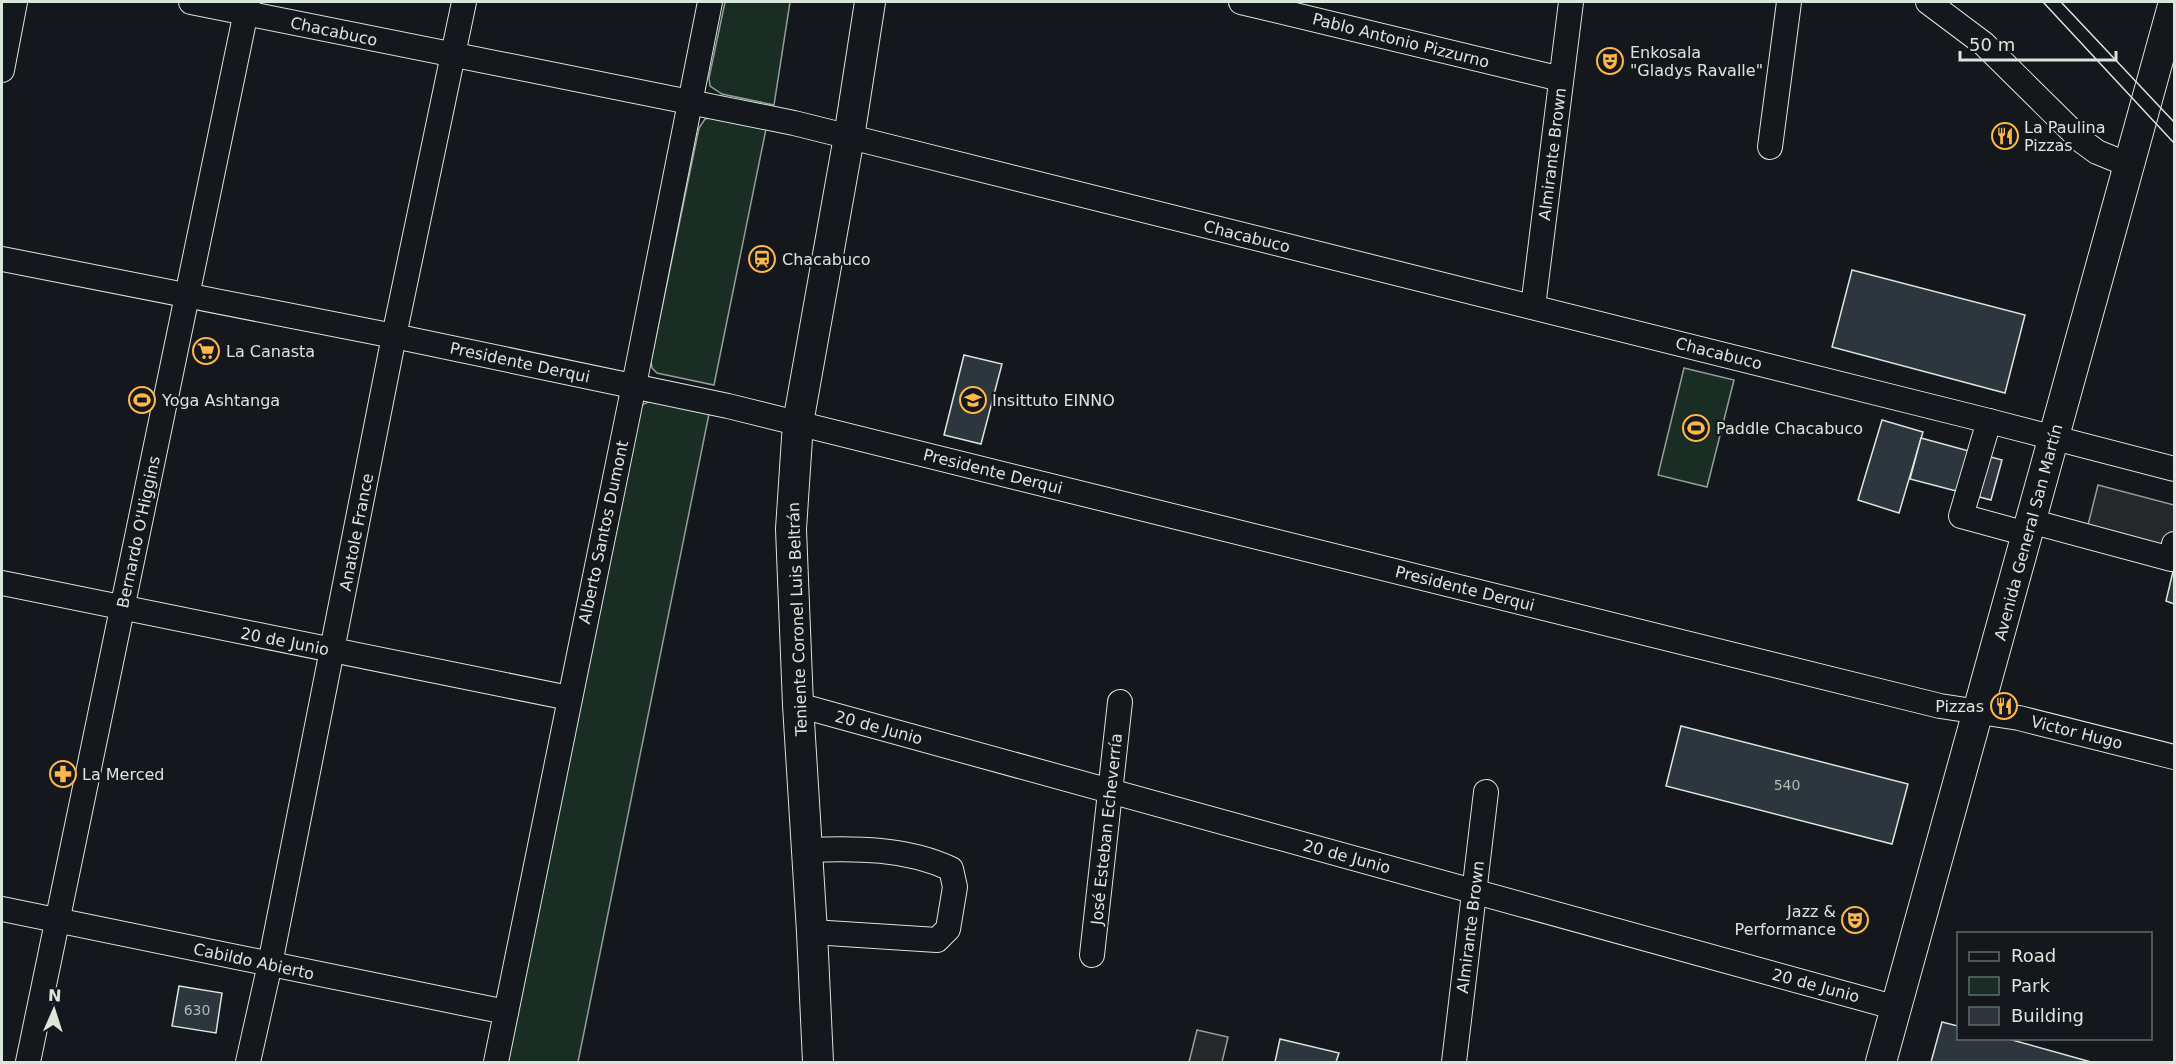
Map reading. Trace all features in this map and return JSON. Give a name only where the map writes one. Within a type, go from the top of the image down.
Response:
[{"type":"main road","name":"Teniente Coronel Luis Beltrán","points":[[818,1062],[808,850],[798,705],[791,529],[798,423],[849,137],[870,2]]},
{"type":"main road","name":"Avenida General San Martín","points":[[1881,1062],[2129,165],[2166,65],[2174,2]]},
{"type":"street","points":[[2,70],[15,2]]},
{"type":"street","name":"Chacabuco","points":[[190,2],[246,7],[453,55],[794,123],[2175,469]]},
{"type":"street","name":"Anatole France","points":[[248,1062],[270,964],[394,336],[464,2]]},
{"type":"street","name":"Alberto Santos Dumont","points":[[496,1062],[710,2]]},
{"type":"street","name":"Pablo Antonio Pizzurno","points":[[1241,2],[1561,79]]},
{"type":"street","name":"Almirante Brown","points":[[1533,307],[1571,2]]},
{"type":"street","points":[[1770,147],[1789,2]]},
{"type":"street","points":[[1928,2],[1984,44],[2082,141],[2097,152],[2129,165]]},
{"type":"street","name":"Bernardo O'Higgins","points":[[28,1062],[246,7]]},
{"type":"street","name":"Presidente Derqui","points":[[2,259],[634,385],[798,423],[1940,706],[1978,712]]},
{"type":"street","points":[[1989,421],[1960,516],[2028,528],[2171,559],[2175,544]]},
{"type":"street","name":"20 de Junio","points":[[2,583],[569,698]]},
{"type":"street","name":"José Esteban Echeverría","points":[[1092,955],[1120,702]]},
{"type":"street","name":"20 de Junio","points":[[798,705],[1897,1008]]},
{"type":"street","name":"Victor Hugo","points":[[1978,712],[2019,717],[2175,757]]},
{"type":"street","name":"Almirante Brown","points":[[1454,1062],[1486,792]]},
{"type":"street","points":[[808,850],[869,849],[934,861],[951,869],[955,887],[948,929],[937,940],[812,932]]},
{"type":"street","name":"Cabildo Abierto","points":[[2,909],[506,1012]]},
{"type":"green space","points":[[725,2],[790,2],[774,105],[722,94],[710,86],[709,78]]},
{"type":"green space","points":[[705,119],[766,129],[714,385],[657,373],[652,368],[651,361],[699,128]]},
{"type":"green space","name":"Paddle Chacabuco","points":[[1684,368],[1734,380],[1707,487],[1658,475]]},
{"type":"green space","points":[[650,401],[709,414],[578,1062],[508,1062],[639,413],[642,405]]},
{"type":"shaded area","points":[[2098,485],[2174,505],[2174,557],[2084,541]]},
{"type":"shaded area","points":[[1197,1030],[1228,1037],[1222,1062],[1189,1062]]},
{"type":"building","points":[[1852,270],[2025,315],[2005,393],[1832,347]]},
{"type":"building","name":"Insittuto EINNO","points":[[964,355],[1002,364],[981,444],[944,435]]},
{"type":"building","points":[[1882,420],[1923,432],[1899,513],[1858,500]]},
{"type":"building","points":[[1921,438],[2002,460],[1991,500],[1910,479]]},
{"type":"building","points":[[2174,567],[2174,604],[2166,601]]},
{"type":"building","points":[[1681,726],[1908,784],[1892,844],[1666,786]]},
{"type":"building","points":[[179,986],[222,993],[216,1033],[172,1026]]},
{"type":"building","points":[[1942,1022],[1957,1026],[1957,1040],[2012,1040],[2091,1062],[1931,1062]]},
{"type":"building","points":[[1280,1039],[1339,1053],[1336,1062],[1275,1062]]},
{"type":"tram line","points":[[2043,2],[2174,143]]},
{"type":"tram line","points":[[2061,2],[2174,122]]},
{"type":"place","name":"Enkosala \"Gladys Ravalle\"","points":[[1610,61]]},
{"type":"place","name":"La Paulina Pizzas","points":[[2005,136]]},
{"type":"place","name":"Chacabuco","points":[[762,259]]},
{"type":"place","name":"La Canasta","points":[[206,351]]},
{"type":"place","name":"Yoga Ashtanga","points":[[142,400]]},
{"type":"place","name":"Insittuto EINNO","points":[[973,400]]},
{"type":"place","name":"Paddle Chacabuco","points":[[1696,428]]},
{"type":"place","name":"Pizzas","points":[[2004,706]]},
{"type":"place","name":"La Merced","points":[[63,774]]},
{"type":"place","name":"Jazz & Performance","points":[[1855,920]]}]
